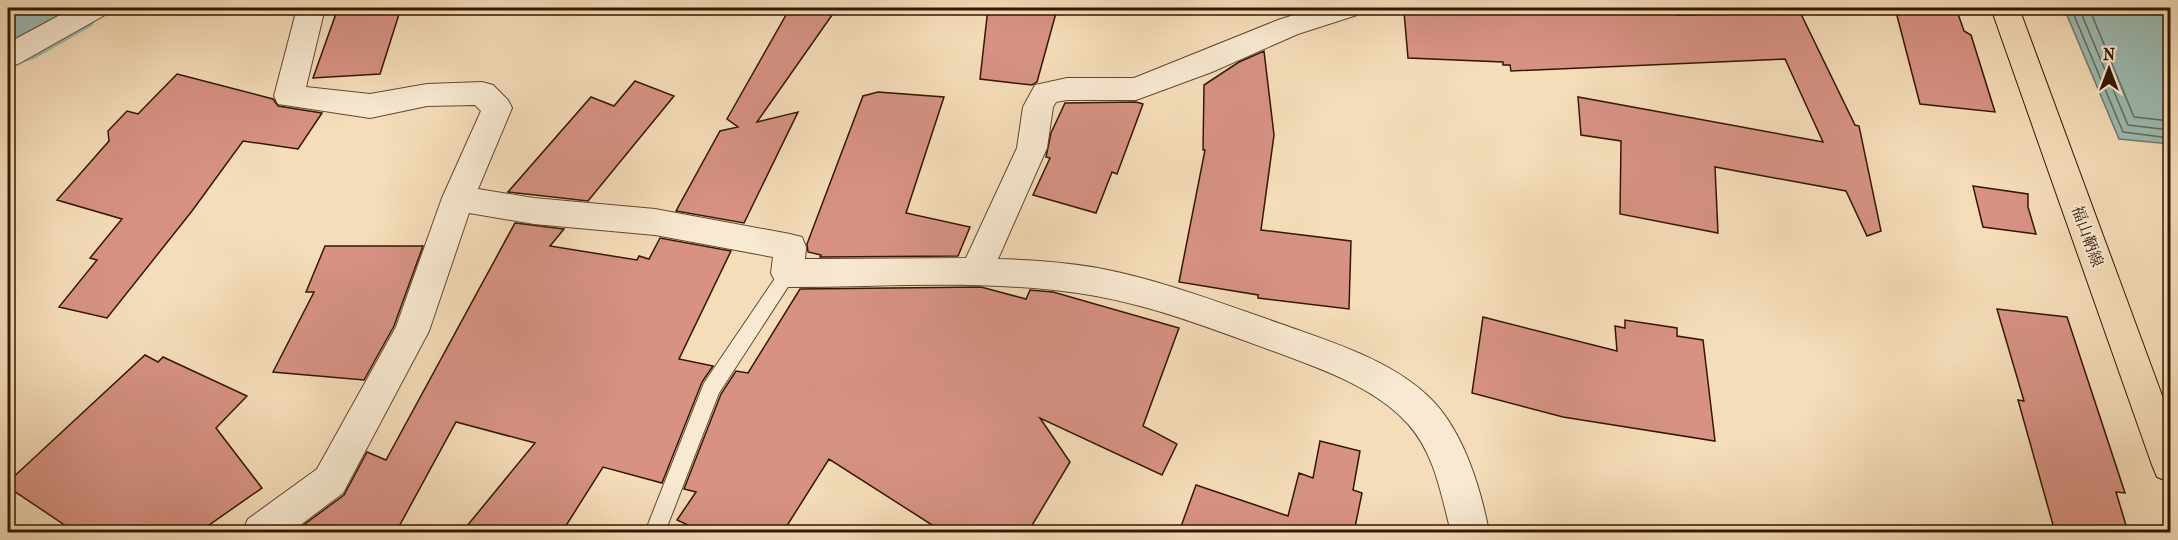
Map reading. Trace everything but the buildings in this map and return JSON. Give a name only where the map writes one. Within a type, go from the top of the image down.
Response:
[{"type":"main road","name":"福山鞆線","points":[[2005,8],[2170,465]]},
{"type":"street","points":[[8,56],[95,8]]},
{"type":"street","points":[[261,532],[330,481],[412,331],[458,198],[497,108],[482,93],[427,95],[370,106],[289,96],[311,8]]},
{"type":"street","points":[[976,273],[1032,148],[1038,107],[1046,93],[1067,89],[1136,89],[1202,64],[1288,17],[1347,8]]},
{"type":"street","points":[[458,198],[534,211],[655,222],[790,247],[788,273],[976,273],[1071,278],[1142,291],[1322,353],[1388,387],[1420,412],[1443,445],[1470,532]]},
{"type":"lane","points":[[655,532],[690,449],[711,389],[788,273]]},
{"type":"water","points":[[2064,8],[2170,8],[2170,144],[2119,139]]},
{"type":"waterway","points":[[8,40],[67,8]]}]
